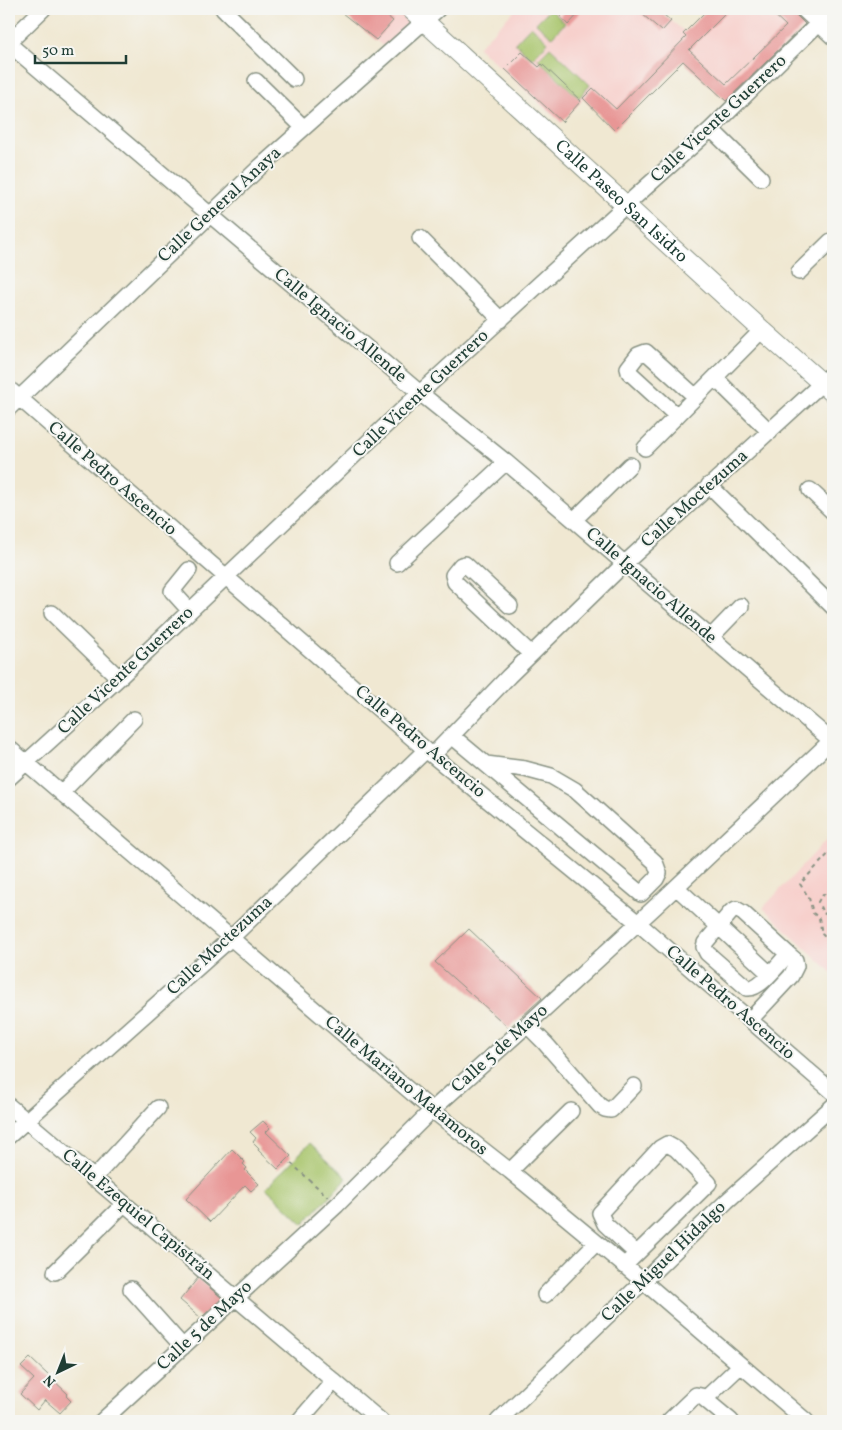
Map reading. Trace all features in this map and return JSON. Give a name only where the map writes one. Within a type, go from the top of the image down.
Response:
[{"type":"main road","name":"Calle Paseo San Isidro","points":[[425,12],[626,204],[762,330],[829,383]]},
{"type":"street","points":[[9,43],[43,9]]},
{"type":"street","points":[[223,9],[294,79]]},
{"type":"street","points":[[803,9],[833,37]]},
{"type":"street","name":"Calle Vicente Guerrero","points":[[9,778],[227,577],[420,393],[626,204],[711,129],[833,9]]},
{"type":"street","name":"Calle General Anaya","points":[[12,399],[425,12]]},
{"type":"street","name":"Calle Ignacio Allende","points":[[9,43],[420,393],[506,462],[578,516],[624,564],[833,740]]},
{"type":"street","points":[[256,81],[303,127]]},
{"type":"street","points":[[711,129],[761,178]]},
{"type":"street","points":[[420,238],[501,320]]},
{"type":"street","points":[[799,272],[833,241]]},
{"type":"street","points":[[645,448],[762,330]]},
{"type":"street","points":[[677,416],[629,372],[628,368],[638,355],[646,352],[696,397]]},
{"type":"street","points":[[715,378],[770,432]]},
{"type":"street","name":"Calle Moctezuma","points":[[9,1136],[231,938],[429,752],[452,736],[531,654],[709,485],[829,383]]},
{"type":"street","name":"Calle Pedro Ascencio","points":[[12,399],[227,577],[429,752],[638,923],[833,1092]]},
{"type":"street","points":[[397,563],[506,462]]},
{"type":"street","points":[[578,516],[630,465]]},
{"type":"street","points":[[709,485],[833,607]]},
{"type":"street","points":[[810,490],[833,512]]},
{"type":"street","points":[[510,606],[464,564],[453,575],[455,582],[531,654]]},
{"type":"street","points":[[189,570],[172,591],[190,611]]},
{"type":"street","points":[[711,637],[741,606]]},
{"type":"street","points":[[52,612],[119,678]]},
{"type":"street","points":[[62,793],[134,719]]},
{"type":"street","points":[[452,736],[642,894],[655,908]]},
{"type":"street","name":"Calle 5 de Mayo","points":[[102,1421],[337,1205],[432,1110],[655,908],[833,740]]},
{"type":"street","name":"Calle Mariano Matamoros","points":[[9,748],[432,1110],[644,1281],[806,1421]]},
{"type":"street","points":[[486,764],[552,776],[575,790],[655,862],[659,873],[642,894]]},
{"type":"street","points":[[676,887],[770,974]]},
{"type":"street","points":[[750,1020],[795,970],[795,960],[739,910],[731,912],[706,943],[704,947],[707,953],[747,988],[751,989],[770,974],[788,954]]},
{"type":"street","points":[[527,1025],[600,1106],[605,1109],[611,1110],[634,1086]]},
{"type":"street","name":"Calle Ezequiel Capistrán","points":[[9,1106],[381,1421]]},
{"type":"street","name":"Calle Miguel Hidalgo","points":[[507,1419],[644,1281],[727,1201],[833,1106]]},
{"type":"street","points":[[93,1178],[158,1108]]},
{"type":"street","points":[[510,1171],[571,1111]]},
{"type":"street","points":[[636,1253],[604,1224],[600,1213],[660,1148],[667,1144],[727,1201]]},
{"type":"street","points":[[624,1266],[709,1183]]},
{"type":"street","points":[[55,1272],[124,1204]]},
{"type":"street","points":[[545,1295],[596,1243]]},
{"type":"street","points":[[131,1289],[183,1347]]},
{"type":"street","points":[[669,1421],[740,1365]]},
{"type":"street","points":[[299,1421],[333,1382]]},
{"type":"street","points":[[701,1397],[731,1421]]},
{"type":"path","points":[[833,849],[800,884],[809,898],[813,913],[819,918],[822,934],[832,945],[831,965],[833,970]]},
{"type":"path","points":[[833,856],[833,865]]},
{"type":"path","points":[[833,892],[825,893],[818,902],[823,912],[828,915],[832,914],[833,917]]},
{"type":"path","points":[[291,1163],[337,1205]]},
{"type":"shaded area","points":[[337,9],[401,9],[414,20],[385,47]]},
{"type":"shaded area","points":[[516,9],[556,9],[561,14],[567,9],[657,9],[685,32],[708,9],[790,9],[807,25],[728,103],[683,61],[614,130],[584,98],[561,123],[478,47]]},
{"type":"shaded area","points":[[833,833],[833,974],[763,908]]},
{"type":"green space","points":[[550,9],[565,23],[552,37],[536,23]]},
{"type":"green space","points":[[531,26],[548,42],[532,59],[515,43]]},
{"type":"green space","points":[[550,47],[590,85],[579,98],[538,59]]},
{"type":"green space","points":[[310,1143],[347,1178],[303,1224],[266,1188]]},
{"type":"building","points":[[337,9],[379,9],[393,21],[376,40]]},
{"type":"building","points":[[567,9],[583,9],[568,25],[560,16]]},
{"type":"building","points":[[636,9],[657,9],[671,21],[662,31]]},
{"type":"building","points":[[708,9],[730,9],[689,50],[726,84],[786,26],[768,9],[790,9],[805,24],[726,101],[683,61],[614,130],[583,98],[593,88],[616,109],[686,37],[683,34]]},
{"type":"building","points":[[522,52],[539,67],[542,64],[581,101],[562,122],[505,69]]},
{"type":"building","points":[[469,929],[542,998],[509,1028],[435,962]]},
{"type":"building","points":[[263,1121],[270,1128],[266,1132],[291,1156],[278,1169],[258,1150],[259,1148],[253,1142],[256,1138],[250,1132]]},
{"type":"building","points":[[232,1149],[245,1162],[243,1164],[247,1168],[245,1170],[259,1184],[251,1191],[245,1185],[210,1222],[186,1199]]},
{"type":"building","points":[[198,1278],[222,1298],[201,1318],[180,1300]]},
{"type":"building","points":[[30,1358],[68,1394],[66,1396],[71,1401],[60,1413],[45,1400],[37,1410],[20,1394],[34,1379],[21,1367]]}]
